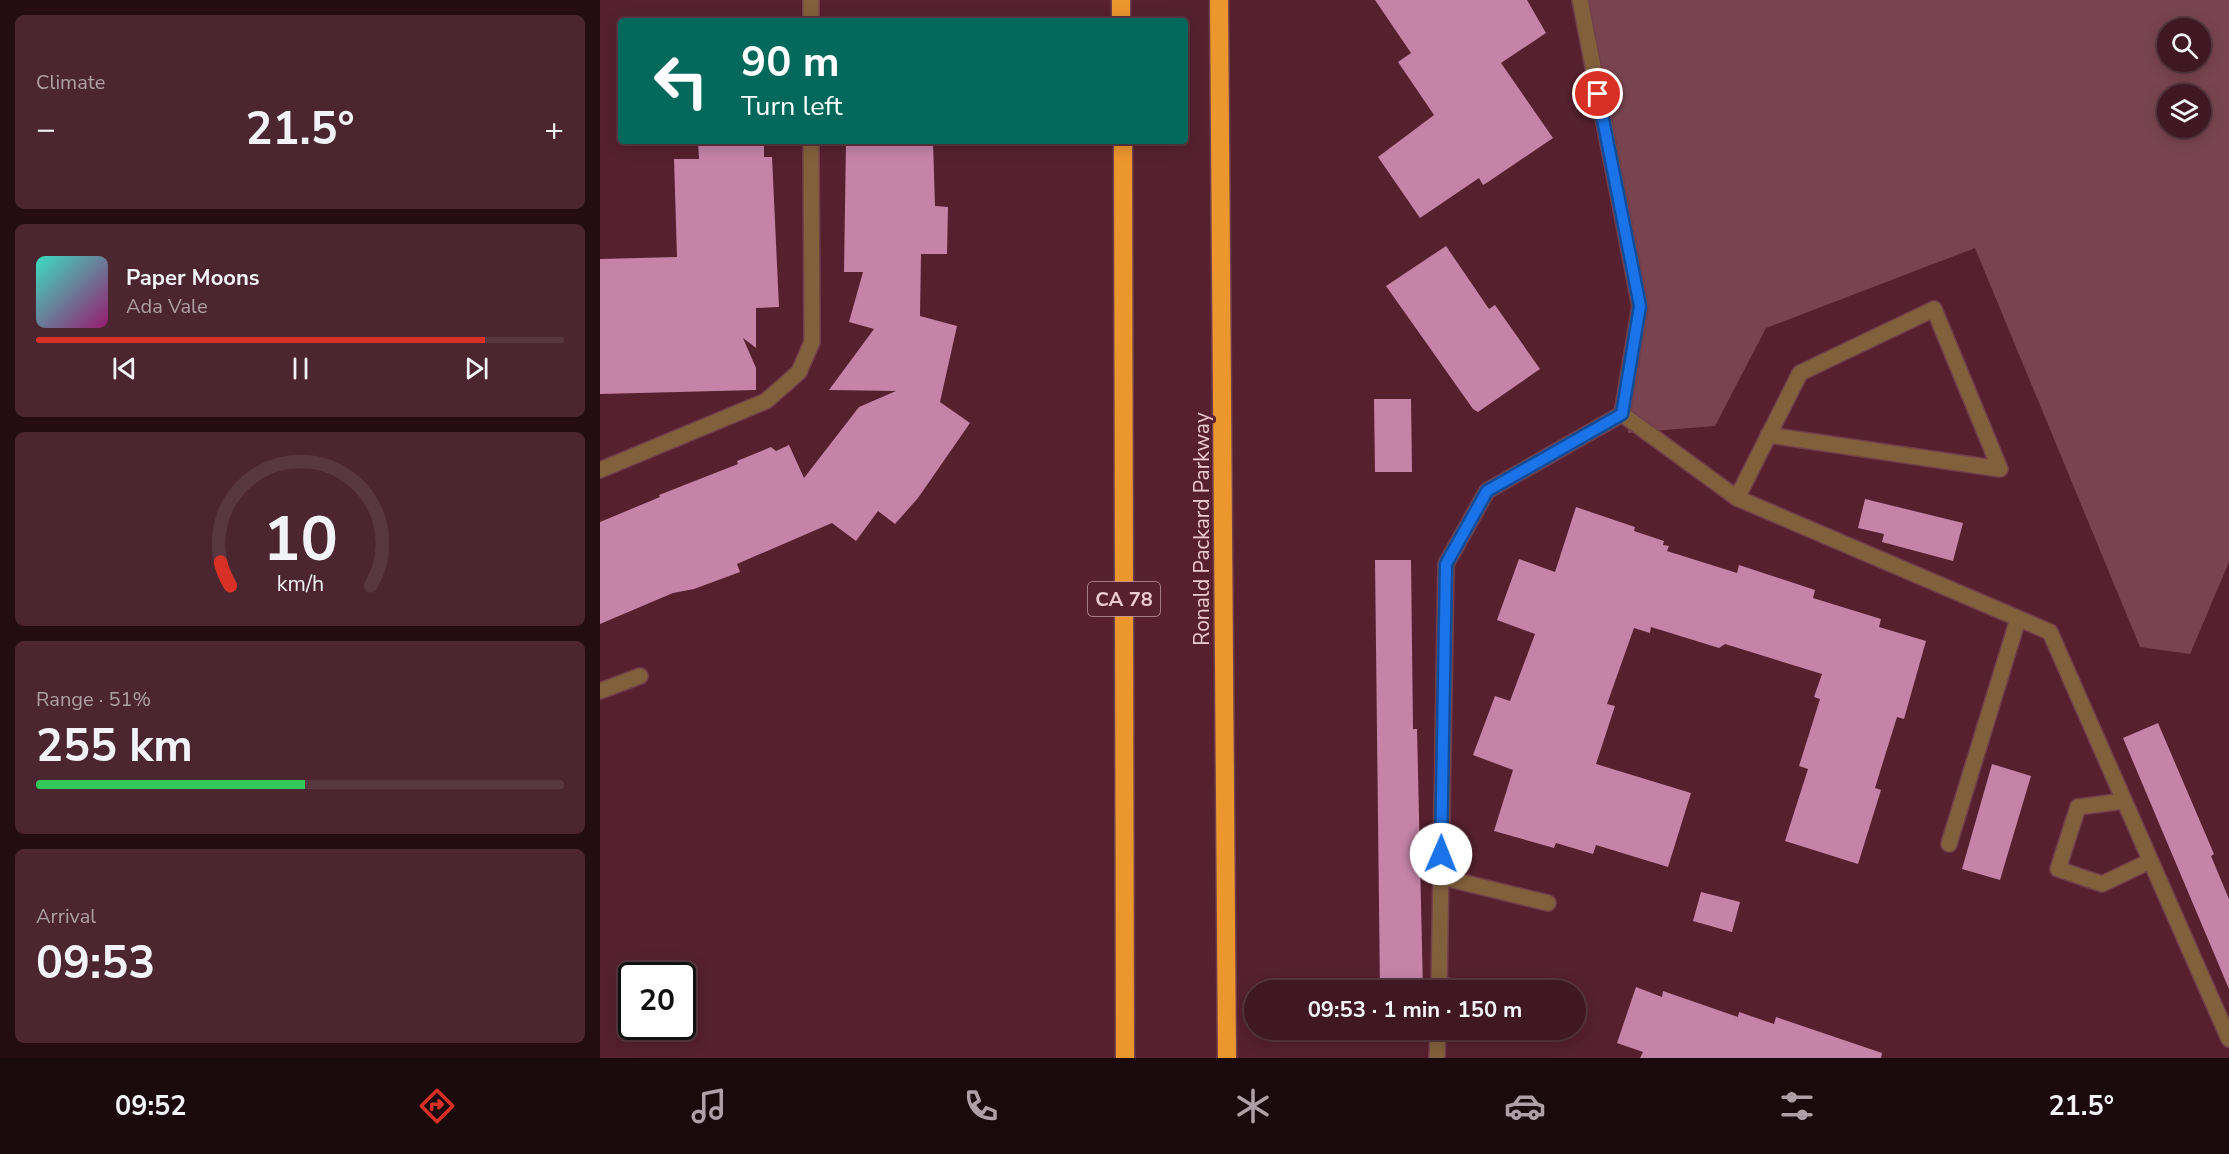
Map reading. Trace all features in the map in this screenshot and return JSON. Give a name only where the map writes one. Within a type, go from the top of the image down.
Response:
[{"type":"highway","points":[[1121,0],[1121,18]]},
{"type":"highway","name":"Ronald Packard Parkway","points":[[1219,0],[1227,1058]]},
{"type":"highway","name":"CA 78","points":[[1123,144],[1125,1058]]},
{"type":"lane","points":[[811,0],[811,18]]},
{"type":"lane","points":[[1580,0],[1640,306],[1622,414]]},
{"type":"lane","points":[[600,470],[766,401],[799,372],[812,342],[811,144]]},
{"type":"lane","points":[[1737,498],[1768,435],[1800,373],[1934,309],[2000,469],[1768,435]]},
{"type":"lane","points":[[1622,414],[1737,498],[2050,632],[2229,1040]]},
{"type":"lane","points":[[1439,980],[1446,564],[1487,491],[1622,414]]},
{"type":"lane","points":[[1948,844],[2018,619]]},
{"type":"lane","points":[[600,691],[640,676]]},
{"type":"lane","points":[[2124,801],[2078,807],[2058,869],[2102,884],[2150,861]]},
{"type":"lane","points":[[1441,877],[1548,903]]},
{"type":"lane","points":[[1437,1058],[1438,1040]]},
{"type":"shaded area","points":[[1575,0],[2229,0],[2229,562],[2190,654],[2140,647],[1975,248],[1766,328],[1715,426],[1628,433],[1640,306]]},
{"type":"building","points":[[1375,0],[1527,0],[1546,33],[1501,63],[1553,138],[1488,182],[1483,185],[1479,178],[1420,218],[1378,157],[1434,115],[1398,62],[1411,53]]},
{"type":"building","points":[[698,144],[764,144],[764,157],[772,157],[779,307],[756,308],[756,348],[743,338],[756,368],[756,390],[600,394],[600,259],[677,257],[674,159],[699,159]]},
{"type":"building","points":[[846,144],[933,144],[935,206],[948,207],[947,254],[921,254],[920,316],[957,326],[940,402],[970,423],[918,498],[895,524],[878,511],[856,541],[832,523],[737,564],[740,572],[694,589],[673,593],[600,624],[600,522],[660,497],[659,495],[738,464],[737,461],[771,447],[776,451],[789,445],[804,478],[859,407],[896,391],[829,390],[874,329],[849,322],[863,272],[844,272]]},
{"type":"building","points":[[1446,246],[1489,309],[1495,305],[1540,369],[1478,412],[1473,409],[1386,286]]},
{"type":"building","points":[[1374,399],[1411,399],[1412,472],[1375,472]]},
{"type":"building","points":[[1865,499],[1963,523],[1953,561],[1882,542],[1884,534],[1858,528]]},
{"type":"building","points":[[1576,507],[1635,527],[1634,531],[1664,541],[1663,545],[1669,546],[1667,551],[1737,573],[1739,565],[1815,590],[1813,598],[1881,619],[1879,627],[1926,641],[1904,719],[1897,717],[1875,788],[1881,790],[1858,864],[1785,841],[1808,769],[1799,766],[1820,699],[1814,697],[1822,674],[1725,644],[1719,648],[1651,627],[1650,633],[1634,628],[1607,704],[1615,706],[1596,764],[1691,793],[1668,867],[1596,845],[1593,854],[1556,843],[1554,848],[1494,831],[1513,770],[1473,755],[1495,696],[1510,701],[1535,634],[1497,620],[1519,559],[1555,572]]},
{"type":"building","points":[[1375,560],[1411,560],[1413,729],[1417,729],[1423,980],[1380,980]]},
{"type":"building","points":[[2158,723],[2214,854],[2211,856],[2229,899],[2229,989],[2123,738]]},
{"type":"building","points":[[1992,764],[2031,776],[2000,880],[1962,869]]},
{"type":"building","points":[[1701,892],[1740,902],[1732,932],[1693,921]]},
{"type":"building","points":[[1636,987],[1662,997],[1663,991],[1738,1017],[1739,1012],[1774,1024],[1776,1017],[1882,1053],[1881,1058],[1640,1058],[1643,1052],[1617,1043]]},
{"type":"route","points":[[1441,854],[1446,564],[1487,491],[1622,414],[1640,306],[1598,94]]}]
